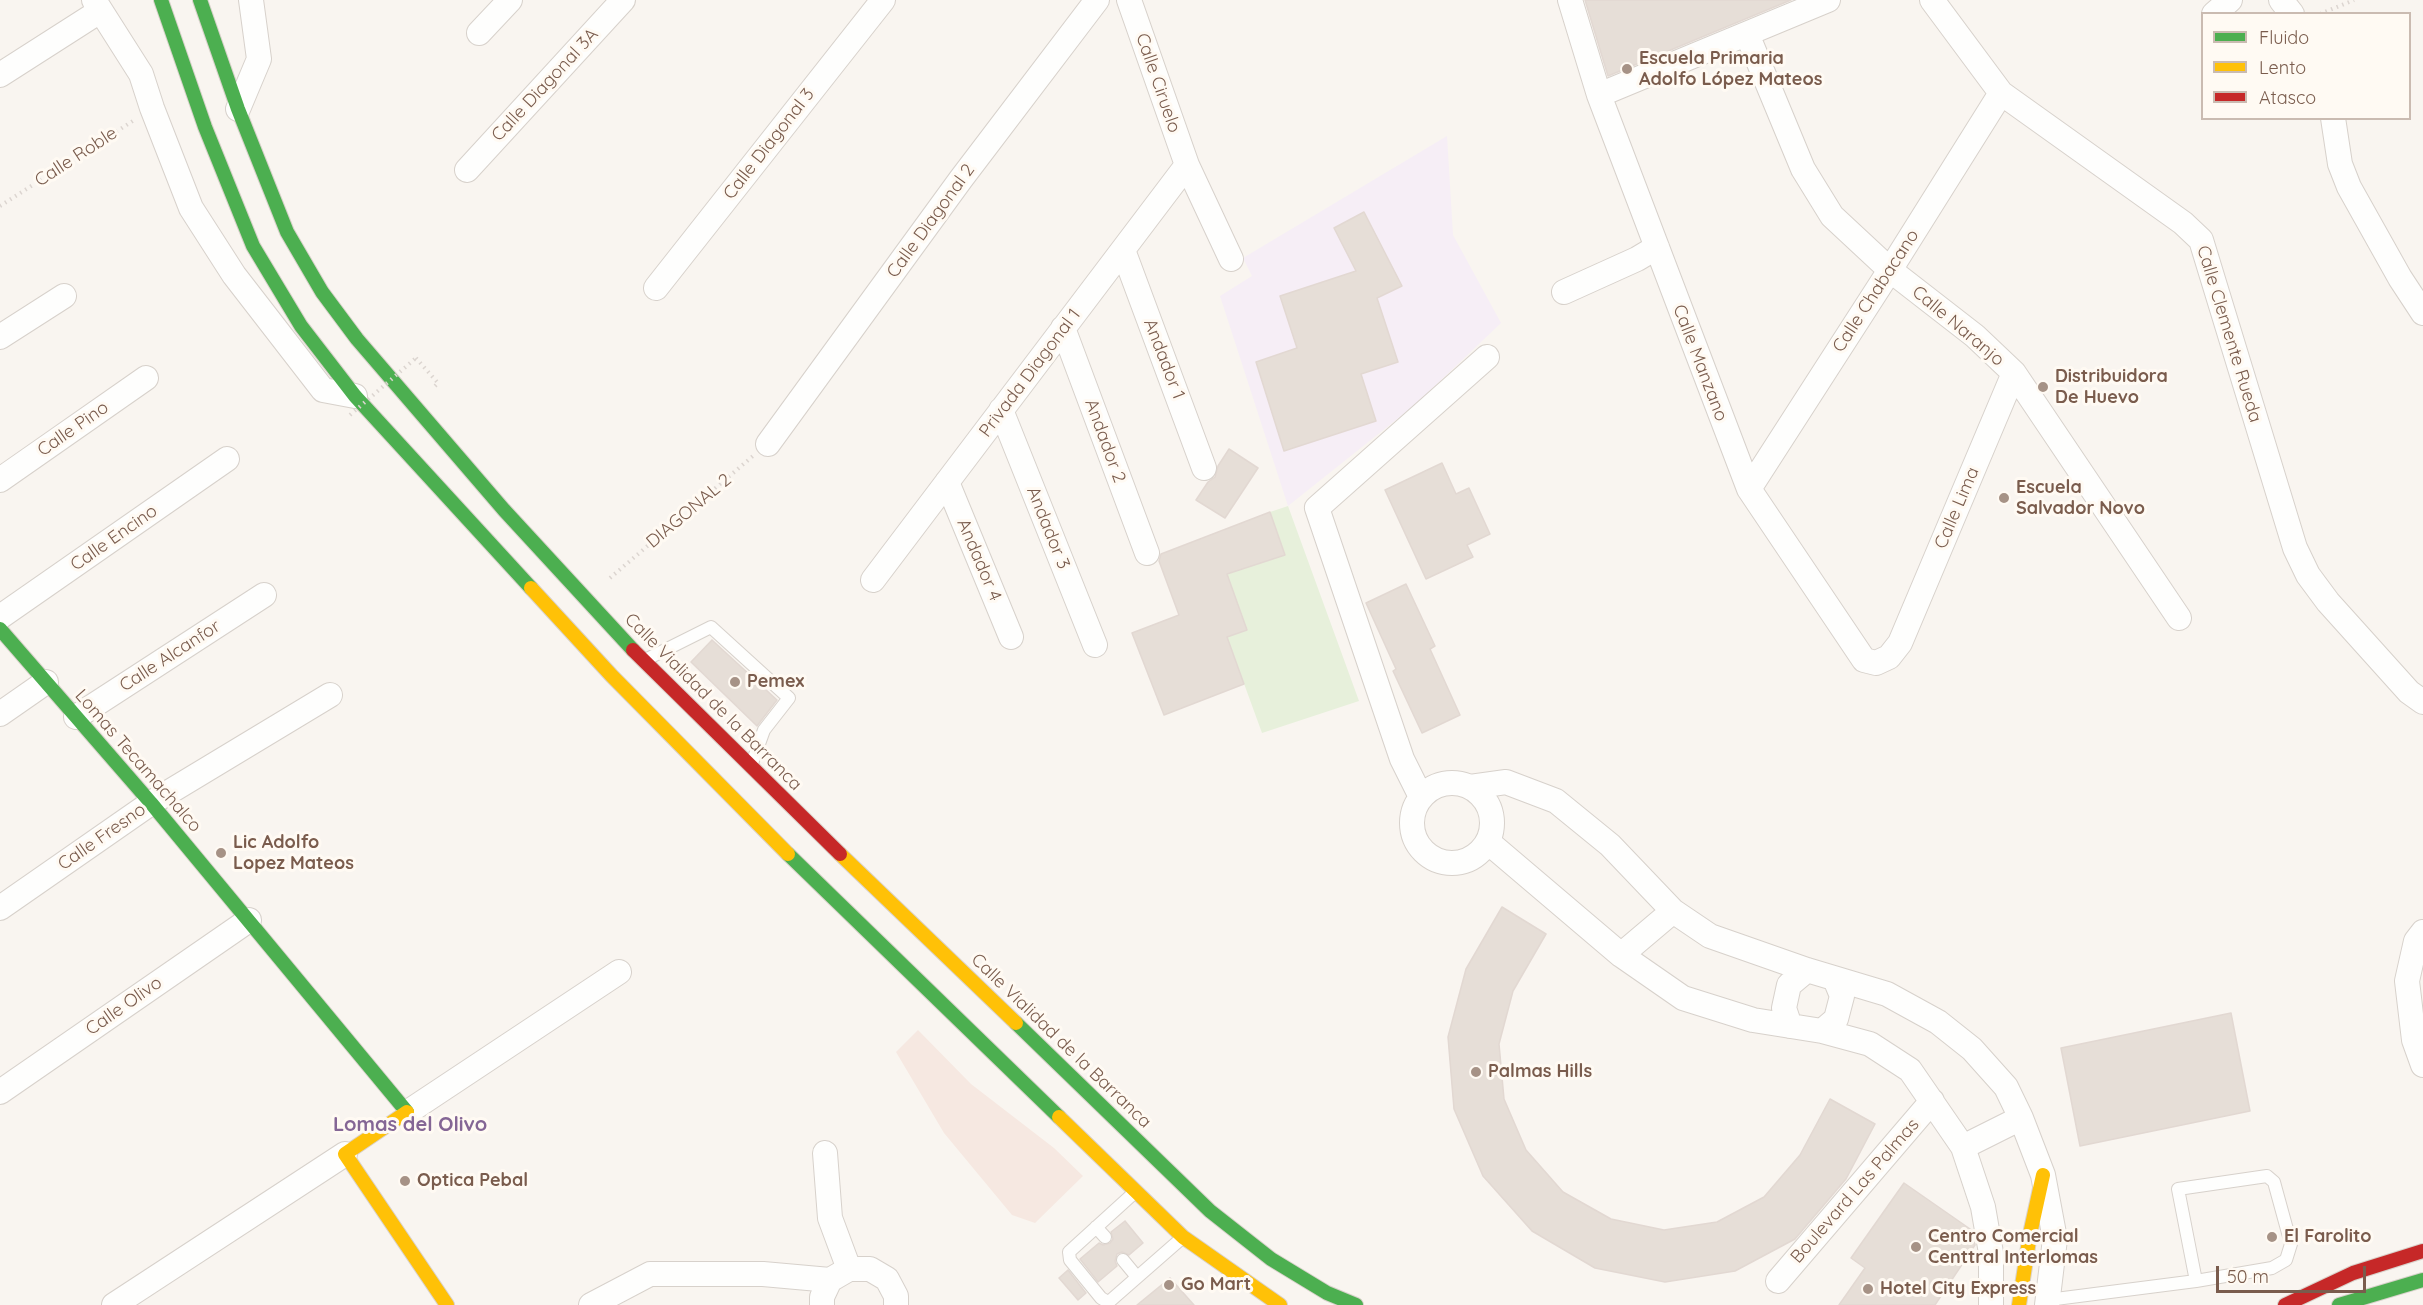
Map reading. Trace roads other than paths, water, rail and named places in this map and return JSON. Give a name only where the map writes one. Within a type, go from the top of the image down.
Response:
[{"type":"main road","points":[[161,0],[205,127],[253,246],[352,405],[747,814],[1183,1237],[1280,1305]]},
{"type":"main road","name":"Calle Vialidad de la Barranca","points":[[200,0],[238,109],[287,232],[322,292],[364,347],[496,501],[644,661],[750,767],[1210,1211],[1271,1259],[1327,1293],[1356,1305]]},
{"type":"main road","name":"Lomas Tecamachalco","points":[[0,629],[151,803],[408,1112]]},
{"type":"main road","points":[[408,1112],[345,1154],[447,1305]]},
{"type":"main road","points":[[2019,1305],[2030,1234],[2043,1175]]},
{"type":"main road","points":[[2285,1305],[2353,1273],[2423,1251]]},
{"type":"main road","points":[[2338,1305],[2423,1280]]},
{"type":"street","points":[[238,109],[259,59],[251,0]]},
{"type":"street","points":[[479,33],[510,0]]},
{"type":"street","name":"Calle Diagonal 3A","points":[[467,170],[623,0]]},
{"type":"street","name":"Calle Diagonal 3","points":[[656,288],[883,0]]},
{"type":"street","name":"Calle Diagonal 2","points":[[768,444],[961,179],[1097,0]]},
{"type":"street","name":"Calle Ciruelo","points":[[1129,0],[1187,165],[1231,259]]},
{"type":"street","name":"Calle Manzano","points":[[1570,0],[1599,96],[1749,489],[1864,660],[1876,663],[1889,657],[1900,643]]},
{"type":"street","points":[[1599,96],[1828,0]]},
{"type":"street","name":"Calle Clemente Rueda","points":[[1932,0],[2001,93],[2183,223],[2201,240],[2295,548],[2308,575],[2328,602],[2409,692],[2423,702]]},
{"type":"street","points":[[2216,12],[2230,0]]},
{"type":"street","points":[[2281,0],[2290,12]]},
{"type":"street","points":[[0,75],[97,6],[141,74],[190,208],[234,275],[323,390],[352,405]]},
{"type":"street","name":"Calle Naranjo","points":[[1747,34],[1803,169],[1832,216],[1890,270],[1975,336],[2014,373],[2180,618]]},
{"type":"street","name":"Calle Chabacano","points":[[1749,489],[2001,93]]},
{"type":"street","points":[[2333,120],[2340,164],[2349,187],[2400,278],[2423,312]]},
{"type":"street","name":"Privada Diagonal 1","points":[[873,580],[1187,165]]},
{"type":"street","points":[[1564,291],[1657,248]]},
{"type":"street","name":"Andador 1","points":[[1123,250],[1204,468]]},
{"type":"street","points":[[0,337],[64,296]]},
{"type":"street","name":"Andador 2","points":[[1063,328],[1147,553]]},
{"type":"street","points":[[1421,797],[1402,759],[1317,508],[1487,357]]},
{"type":"street","name":"Calle Lima","points":[[1900,643],[2014,373]]},
{"type":"street","name":"Calle Pino","points":[[0,480],[146,378]]},
{"type":"street","name":"Andador 3","points":[[1002,410],[1095,645]]},
{"type":"street","name":"Calle Encino","points":[[0,617],[227,459]]},
{"type":"street","name":"Andador 4","points":[[947,482],[1011,637]]},
{"type":"street","name":"Calle Alcanfor","points":[[76,717],[264,595]]},
{"type":"street","points":[[0,714],[46,682]]},
{"type":"street","name":"Calle Fresno","points":[[0,908],[151,803],[330,695]]},
{"type":"street","points":[[1470,787],[1506,782],[1556,801],[1610,845],[1673,911],[1710,936],[1807,970],[1887,993],[1938,1022],[1972,1049],[2006,1087],[2021,1118],[2043,1175],[2055,1239],[2048,1303]]},
{"type":"street","points":[[1444,783],[1457,783],[1470,787],[1481,794],[1491,811],[1492,830],[1488,842],[1480,853],[1468,861],[1455,864],[1442,863],[1429,857],[1419,848],[1413,836],[1411,823],[1414,809],[1421,797],[1431,788],[1444,783]]},
{"type":"street","name":"Boulevard Las Palmas","points":[[1488,842],[1621,955],[1683,998],[1753,1020],[1822,1031],[1870,1044],[1910,1070],[1963,1147],[1983,1207],[1990,1253],[1991,1305]]},
{"type":"street","points":[[1621,955],[1673,911]]},
{"type":"street","name":"Calle Olivo","points":[[0,1092],[249,920]]},
{"type":"street","points":[[2423,932],[2416,941],[2407,981],[2414,1040],[2423,1065]]},
{"type":"street","points":[[1790,1026],[1784,1008],[1789,985],[1807,970]]},
{"type":"street","points":[[408,1112],[619,972]]},
{"type":"street","points":[[1822,1031],[1836,1019],[1842,996],[1835,978]]},
{"type":"street","name":"Boulevard Las Palmas","points":[[1778,1281],[1932,1101]]},
{"type":"street","points":[[1963,1147],[2021,1118]]},
{"type":"street","points":[[822,1305],[822,1298],[839,1274],[830,1218],[825,1153]]},
{"type":"street","points":[[114,1305],[345,1154]]},
{"type":"street","points":[[591,1305],[650,1274],[839,1274],[870,1269],[887,1279],[896,1296],[896,1305]]},
{"type":"lane","points":[[644,661],[711,627],[789,698],[764,730],[750,767]]},
{"type":"lane","points":[[2048,1303],[2196,1281],[2272,1268],[2286,1260],[2291,1244],[2274,1182],[2267,1176],[2178,1189],[2196,1281]]},
{"type":"lane","points":[[1136,1191],[1070,1252],[1069,1256],[1101,1298],[1110,1301],[1183,1237]]},
{"type":"lane","points":[[1096,1227],[1105,1238]]},
{"type":"lane","points":[[1123,1260],[1137,1277]]},
{"type":"place","name":"Escuela Primaria Adolfo López Mateos","points":[[1627,69]]},
{"type":"place","name":"Distribuidora De Huevo","points":[[2043,387]]},
{"type":"place","name":"Escuela Salvador Novo","points":[[2004,498]]},
{"type":"place","name":"Pemex","points":[[735,682]]},
{"type":"place","name":"Lic Adolfo Lopez Mateos","points":[[221,853]]},
{"type":"place","name":"Palmas Hills","points":[[1476,1072]]},
{"type":"place","name":"Optica Pebal","points":[[405,1181]]},
{"type":"place","name":"El Farolito","points":[[2272,1237]]},
{"type":"place","name":"Centro Comercial Centtral Interlomas","points":[[1916,1247]]},
{"type":"place","name":"Go Mart","points":[[1169,1285]]},
{"type":"place","name":"Hotel City Express","points":[[1868,1289]]},
{"type":"district","name":"Lomas del Olivo","points":[[410,1125]]}]
